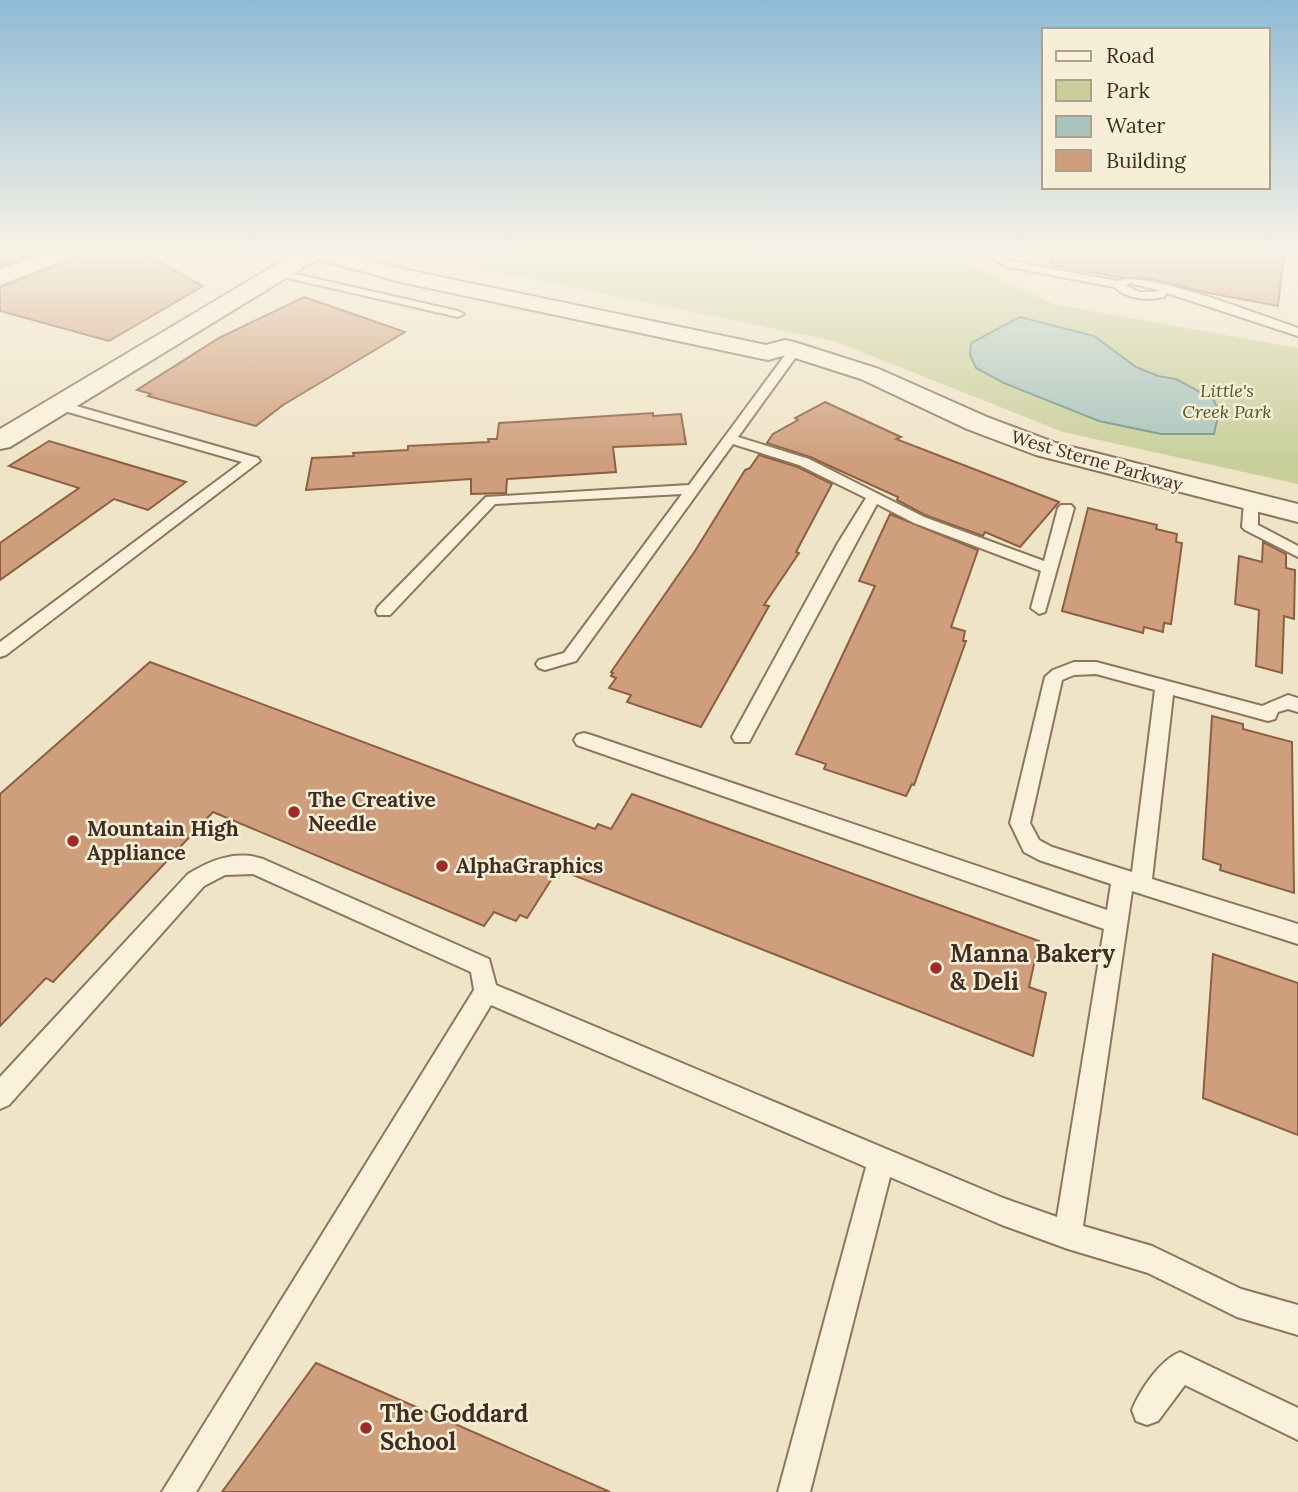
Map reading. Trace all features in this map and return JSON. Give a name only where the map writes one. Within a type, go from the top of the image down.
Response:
[{"type":"street","points":[[0,441],[199,321]]},
{"type":"street","name":"West Sterne Parkway","points":[[635,321],[768,353],[790,349],[870,374],[977,423],[1046,449],[1298,513]]},
{"type":"lane","points":[[1263,321],[1298,332]]},
{"type":"lane","points":[[545,664],[570,657],[730,439],[790,349]]},
{"type":"lane","points":[[0,651],[253,461],[59,405]]},
{"type":"lane","points":[[730,439],[777,450],[844,478],[919,520],[1048,568]]},
{"type":"lane","points":[[384,611],[491,500],[693,489]]},
{"type":"lane","points":[[742,737],[846,542],[874,497]]},
{"type":"lane","points":[[1251,502],[1250,527],[1298,552]]},
{"type":"lane","points":[[1039,608],[1066,508]]},
{"type":"lane","points":[[1298,705],[1278,704],[1270,708],[1268,714],[1096,668],[1079,667],[1064,671],[1054,677],[1020,823],[1031,846],[1046,854],[1298,934]]},
{"type":"lane","points":[[1068,1235],[1118,924],[1132,881],[1165,686]]},
{"type":"lane","points":[[584,740],[1118,924]]},
{"type":"lane","points":[[0,1096],[196,880],[218,867],[235,862],[255,866],[481,967],[486,992],[178,1492]]},
{"type":"lane","points":[[486,992],[881,1161],[1068,1235],[1152,1259],[1237,1303],[1298,1320]]},
{"type":"lane","points":[[794,1492],[881,1161]]},
{"type":"lane","points":[[1147,1410],[1180,1367],[1298,1424]]},
{"type":"green space","name":"Little's Creek Park","points":[[735,321],[1146,321],[1298,348],[1298,484],[1063,432],[834,341]]},
{"type":"water","points":[[1013,321],[1034,321],[1094,336],[1136,367],[1158,376],[1176,379],[1213,399],[1219,411],[1214,434],[1161,434],[1099,421],[1004,383],[976,368],[970,355],[971,343]]},
{"type":"building","points":[[35,321],[144,321],[109,341]]},
{"type":"building","points":[[255,321],[372,321],[405,332],[283,405],[256,426],[148,396],[151,394],[137,390],[219,338]]},
{"type":"building","points":[[825,402],[901,437],[896,439],[1059,502],[1020,547],[985,532],[983,536],[925,515],[897,500],[898,497],[810,457],[767,443],[773,434],[798,420],[795,418]]},
{"type":"building","points":[[653,413],[653,416],[681,414],[686,444],[613,447],[616,472],[507,479],[506,493],[471,494],[471,479],[306,490],[312,458],[408,450],[408,446],[489,442],[488,439],[497,439],[499,423]]},
{"type":"building","points":[[49,441],[186,482],[148,510],[114,499],[0,580],[0,543],[79,488],[9,466]]},
{"type":"building","points":[[759,455],[798,467],[832,484],[796,552],[799,553],[764,605],[769,606],[701,727],[627,702],[631,695],[609,688],[616,678],[611,676],[611,672],[695,551],[745,470],[750,468]]},
{"type":"building","points":[[1088,508],[1157,525],[1156,529],[1177,534],[1176,542],[1182,543],[1171,624],[1164,623],[1163,632],[1144,627],[1143,633],[1062,611]]},
{"type":"building","points":[[890,514],[978,550],[951,627],[965,631],[963,641],[966,641],[914,785],[912,784],[906,796],[824,769],[826,764],[796,754],[875,586],[859,581]]},
{"type":"building","points":[[1263,542],[1286,554],[1286,568],[1295,570],[1294,619],[1284,616],[1282,673],[1256,666],[1259,610],[1235,604],[1239,556],[1262,562]]},
{"type":"building","points":[[150,662],[595,829],[598,824],[611,829],[632,794],[1039,941],[1029,987],[1046,993],[1033,1056],[558,869],[527,918],[520,915],[516,921],[494,912],[484,926],[213,812],[53,982],[46,978],[0,1026],[0,794]]},
{"type":"building","points":[[1212,716],[1243,724],[1243,729],[1292,742],[1294,893],[1220,870],[1221,865],[1203,859]]},
{"type":"building","points":[[1213,954],[1298,983],[1298,1135],[1203,1098]]},
{"type":"building","name":"The Goddard School","points":[[316,1363],[610,1492],[222,1492]]},
{"type":"place","name":"The Creative Needle","points":[[294,812]]},
{"type":"place","name":"Mountain High Appliance","points":[[73,841]]},
{"type":"place","name":"AlphaGraphics","points":[[442,866]]},
{"type":"place","name":"Manna Bakery & Deli","points":[[936,968]]},
{"type":"place","name":"The Goddard School","points":[[366,1428]]}]
